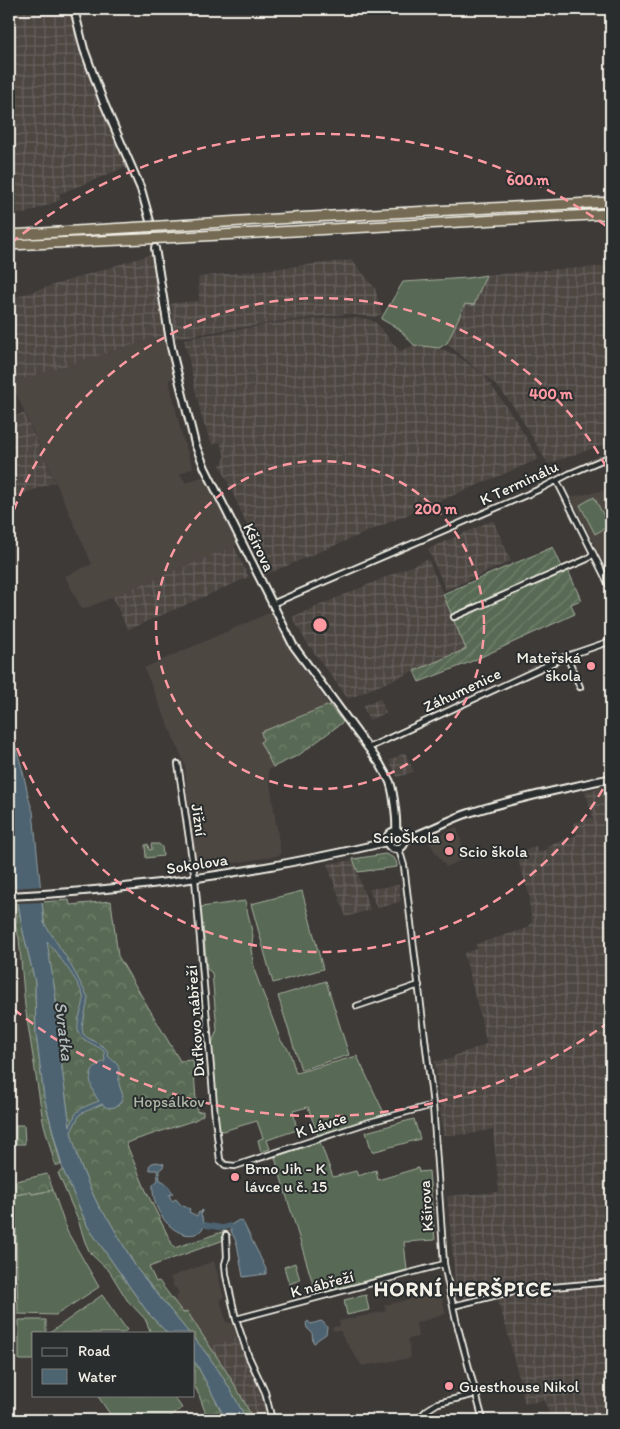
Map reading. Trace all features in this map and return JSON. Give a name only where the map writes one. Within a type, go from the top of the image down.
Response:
[{"type":"highway","points":[[9,235],[611,202]]},
{"type":"highway","points":[[9,245],[611,214]]},
{"type":"street","points":[[74,9],[87,58],[141,190],[150,220]]},
{"type":"street","name":"Kšírova","points":[[155,248],[171,348],[195,444],[272,604],[299,654],[322,682],[380,764],[390,783],[396,832]]},
{"type":"street","name":"K Terminálu","points":[[272,604],[611,456]]},
{"type":"street","points":[[557,480],[611,589]]},
{"type":"street","points":[[454,617],[587,559],[593,554]]},
{"type":"street","name":"Záhumenice","points":[[368,748],[567,656],[611,641]]},
{"type":"street","points":[[567,656],[580,687]]},
{"type":"street","name":"Jižní","points":[[178,764],[195,879]]},
{"type":"street","points":[[405,839],[480,810],[611,778]]},
{"type":"street","points":[[396,832],[402,834],[405,839],[403,846],[399,849],[391,848],[387,842],[388,836],[396,832]]},
{"type":"street","name":"Sokolova","points":[[9,896],[89,892],[195,879],[338,854],[387,842]]},
{"type":"street","name":"Kšírova","points":[[399,849],[404,866],[433,1105],[444,1264],[483,1420]]},
{"type":"street","name":"Dufkovo nábřeží","points":[[195,879],[214,1117],[220,1160]]},
{"type":"street","points":[[357,1006],[419,985]]},
{"type":"street","name":"K Lávce","points":[[220,1160],[224,1165],[235,1166],[366,1123],[433,1105]]},
{"type":"street","points":[[226,1235],[228,1257],[225,1264],[226,1275],[236,1318],[248,1355],[265,1392],[272,1420]]},
{"type":"street","name":"K nábřeží","points":[[236,1318],[444,1264]]},
{"type":"street","points":[[453,1306],[518,1290],[611,1282]]},
{"type":"street","points":[[417,1420],[438,1402],[476,1394]]},
{"type":"shaded area","points":[[9,9],[71,9],[80,50],[91,83],[126,167],[59,194],[61,200],[24,214],[9,214]]},
{"type":"shaded area","points":[[152,255],[165,335],[9,383],[9,299]]},
{"type":"shaded area","points":[[352,260],[375,288],[382,314],[374,317],[345,314],[277,322],[175,338],[171,303],[199,301],[198,277]]},
{"type":"shaded area","points":[[611,266],[611,442],[548,464],[517,411],[499,388],[483,374],[513,416],[539,459],[265,575],[263,573],[270,569],[255,528],[252,530],[250,526],[248,527],[220,465],[225,457],[220,442],[212,445],[202,419],[184,339],[277,323],[338,317],[369,319],[376,323],[400,351],[414,345],[439,348],[455,354],[481,373],[447,343],[465,303],[474,305],[486,275]]},
{"type":"shaded area","points":[[165,335],[174,378],[169,380],[182,436],[193,468],[180,474],[186,483],[201,477],[205,478],[237,545],[82,610],[65,576],[92,564],[11,382]]},
{"type":"shaded area","points":[[24,413],[55,482],[9,499],[9,418]]},
{"type":"shaded area","points":[[611,489],[611,578],[571,497]]},
{"type":"shaded area","points":[[493,520],[511,561],[446,590],[428,549]]},
{"type":"shaded area","points":[[234,546],[249,577],[128,630],[112,597]]},
{"type":"shaded area","points":[[428,559],[466,649],[348,699],[307,643],[292,617]]},
{"type":"shaded area","points":[[271,612],[292,652],[329,705],[261,732],[263,741],[261,742],[273,768],[268,770],[281,855],[197,869],[189,818],[185,765],[144,668]]},
{"type":"shaded area","points":[[380,698],[386,713],[369,720],[363,706]]},
{"type":"shaded area","points":[[405,753],[414,772],[397,777],[389,760]]},
{"type":"shaded area","points":[[611,785],[611,1420],[550,1420],[545,1400],[525,1404],[508,1334],[495,1291],[465,1298],[458,1296],[447,1196],[499,1192],[493,1129],[471,1134],[443,1135],[435,1061],[451,1059],[456,1055],[487,1044],[464,953],[477,949],[476,944],[525,929],[530,925],[532,921],[530,898],[516,853],[536,846],[538,852],[548,849],[547,846],[577,835],[573,823],[593,817],[585,791]]},
{"type":"shaded area","name":"Scio škola","points":[[457,827],[466,858],[446,867],[427,840]]},
{"type":"shaded area","points":[[353,860],[370,910],[346,917],[327,864]]},
{"type":"shaded area","points":[[399,885],[401,901],[377,909],[369,889]]},
{"type":"shaded area","points":[[214,1261],[224,1298],[220,1299],[226,1322],[232,1323],[237,1337],[210,1347],[187,1311],[183,1313],[174,1300],[177,1299],[176,1296],[179,1294],[176,1287],[174,1288],[170,1277]]},
{"type":"shaded area","points":[[441,1293],[446,1314],[416,1323],[418,1337],[408,1339],[411,1358],[362,1366],[342,1336],[341,1331],[332,1329],[333,1327],[340,1326],[339,1321],[386,1311],[384,1305]]},
{"type":"shaded area","points":[[237,1337],[264,1399],[268,1420],[253,1420],[234,1384],[210,1347]]},
{"type":"green space","points":[[486,275],[474,305],[465,304],[447,343],[439,348],[414,345],[399,329],[381,319],[403,282]]},
{"type":"green space","points":[[594,497],[609,526],[595,534],[580,505]]},
{"type":"green space","points":[[553,547],[562,567],[452,616],[443,594]]},
{"type":"green space","points":[[568,570],[581,600],[571,604],[575,614],[468,663],[419,682],[414,671],[466,649],[453,619]]},
{"type":"green space","points":[[329,705],[343,722],[299,755],[273,767],[260,742],[263,740],[261,732]]},
{"type":"green space","points":[[148,844],[149,850],[152,849],[151,844],[159,844],[162,847],[163,856],[146,858],[145,845]]},
{"type":"green space","points":[[385,854],[394,859],[397,867],[358,872],[353,859]]},
{"type":"green space","points":[[302,891],[323,969],[273,983],[251,904]]},
{"type":"green space","name":"Hopsálkov","points":[[69,900],[70,905],[111,901],[118,956],[180,1061],[193,1060],[197,1112],[203,1111],[203,1115],[195,1120],[126,1143],[147,1193],[174,1248],[225,1231],[231,1235],[223,1235],[224,1240],[149,1267],[156,1282],[159,1281],[183,1313],[187,1311],[230,1378],[253,1420],[246,1420],[223,1378],[195,1339],[195,1332],[188,1332],[137,1269],[109,1220],[99,1207],[80,1164],[72,1141],[62,1069],[55,992],[42,902]]},
{"type":"green space","points":[[245,901],[253,936],[251,949],[255,972],[281,1041],[289,1050],[296,1073],[357,1056],[385,1115],[318,1136],[308,1107],[293,1111],[297,1130],[267,1140],[270,1149],[261,1152],[258,1140],[263,1138],[257,1121],[223,1131],[219,1130],[212,1043],[217,1030],[212,973],[207,969],[201,907]]},
{"type":"green space","points":[[15,903],[18,903],[35,982],[36,1034],[44,1097],[61,1165],[55,1165],[43,1121],[25,1006],[19,938],[15,925],[17,919]]},
{"type":"green space","points":[[326,981],[349,1055],[301,1070],[278,996]]},
{"type":"green space","points":[[414,1119],[420,1139],[372,1152],[366,1132]]},
{"type":"green space","points":[[16,1125],[24,1125],[25,1144],[16,1144]]},
{"type":"green space","points":[[320,1142],[333,1177],[356,1171],[358,1176],[376,1170],[378,1180],[418,1168],[419,1172],[429,1171],[435,1240],[404,1242],[407,1270],[316,1294],[275,1158]]},
{"type":"green space","points":[[63,1170],[88,1227],[148,1313],[166,1332],[151,1332],[145,1319],[127,1300],[110,1272],[90,1253],[58,1173]]},
{"type":"green space","points":[[47,1174],[53,1190],[15,1195],[16,1181]]},
{"type":"green space","points":[[53,1190],[67,1231],[99,1287],[56,1315],[18,1314],[15,1195]]},
{"type":"green space","points":[[9,1220],[11,1220],[13,1398],[13,1407],[10,1410],[9,1406]]},
{"type":"green space","points":[[295,1263],[300,1280],[289,1284],[284,1267]]},
{"type":"green space","points":[[102,1295],[127,1330],[124,1332],[51,1332]]},
{"type":"green space","points":[[366,1295],[369,1310],[347,1315],[344,1300]]},
{"type":"green space","points":[[19,1320],[46,1320],[46,1332],[32,1332],[32,1360],[19,1360]]},
{"type":"green space","points":[[195,1362],[226,1420],[208,1420],[195,1387]]},
{"type":"green space","points":[[98,1396],[174,1396],[182,1408],[165,1420],[114,1420]]},
{"type":"water","points":[[9,728],[20,760],[33,811],[44,923],[68,960],[88,997],[82,1027],[83,1034],[104,1047],[107,1050],[108,1056],[119,1068],[119,1084],[123,1096],[119,1104],[115,1107],[107,1108],[102,1104],[80,1114],[71,1132],[80,1164],[99,1207],[109,1220],[137,1269],[188,1332],[166,1332],[148,1313],[88,1227],[63,1170],[44,1097],[36,1034],[35,982],[22,927],[9,827]],"holes":[[[47,941],[72,975],[83,996],[78,1028],[79,1033],[85,1040],[104,1051],[105,1061],[94,1069],[90,1078],[92,1090],[99,1101],[79,1110],[70,1126],[62,1069],[55,992]]]},
{"type":"water","points":[[157,1162],[164,1164],[159,1170],[160,1180],[166,1183],[173,1194],[169,1195],[172,1201],[176,1199],[181,1205],[190,1209],[189,1212],[197,1216],[202,1210],[201,1215],[205,1225],[197,1233],[191,1235],[180,1233],[170,1226],[160,1214],[153,1194],[153,1185],[158,1180],[157,1170],[150,1170],[149,1166]]},
{"type":"water","points":[[239,1220],[243,1222],[266,1269],[266,1274],[243,1277],[237,1244],[229,1226]]},
{"type":"water","points":[[308,1321],[311,1324],[321,1321],[327,1327],[326,1334],[315,1343],[313,1342],[312,1333],[307,1328],[306,1323]]},
{"type":"water","points":[[195,1339],[223,1378],[246,1420],[226,1420],[195,1362]]},
{"type":"pier","points":[[43,886],[44,902],[16,903],[14,888]]},
{"type":"waterway","points":[[205,1225],[223,1228],[229,1226]]},
{"type":"place","name":"Mateřská škola","points":[[591,666]]},
{"type":"place","name":"ScioŠkola","points":[[450,837]]},
{"type":"place","name":"Scio škola","points":[[449,851]]},
{"type":"place","name":"Brno Jih - K lávce u č. 15","points":[[235,1177]]},
{"type":"place","name":"Guesthouse Nikol","points":[[449,1386]]},
{"type":"district","name":"HORNÍ HERŠPICE","points":[[463,1288]]},
{"type":"water label","name":"Svratka","points":[[64,1031]]}]
